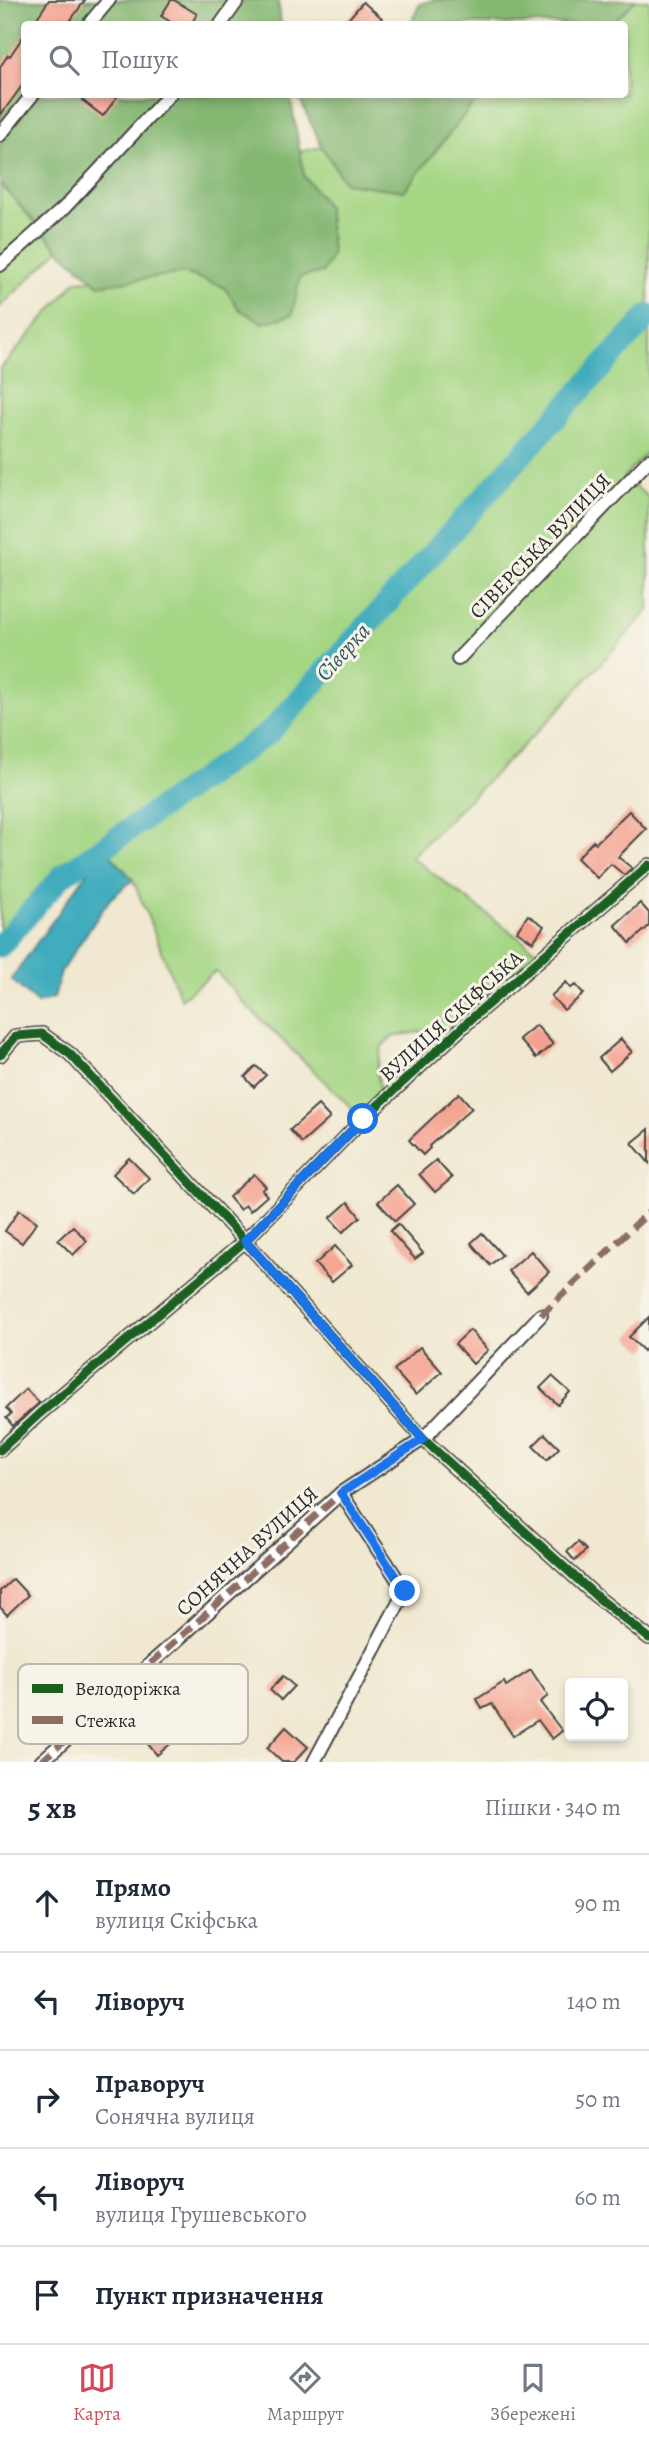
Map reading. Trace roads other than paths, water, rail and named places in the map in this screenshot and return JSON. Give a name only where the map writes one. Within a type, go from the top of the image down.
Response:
[{"type":"street","points":[[92,21],[109,0]]},
{"type":"street","points":[[223,21],[238,0]]},
{"type":"street","points":[[0,135],[30,98]]},
{"type":"street","points":[[0,265],[64,208],[166,98]]},
{"type":"street","name":"СІВЕРСЬКА ВУЛИЦЯ","points":[[458,659],[649,460]]},
{"type":"street","name":"ВУЛИЦЯ СКІФСЬКА","points":[[0,1450],[245,1241],[373,1111],[481,1010],[649,865]]},
{"type":"street","points":[[0,1055],[16,1036],[42,1034],[70,1055],[245,1241],[423,1439],[596,1596],[649,1638]]},
{"type":"street","name":"СОНЯЧНА ВУЛИЦЯ","points":[[150,1664],[341,1493],[423,1439],[541,1315]]},
{"type":"street","points":[[314,1762],[405,1591],[341,1493]]},
{"type":"street","name":"СОНЯЧНА ВУЛИЦЯ","points":[[40,1762],[60,1744]]},
{"type":"water","points":[[108,852],[133,880],[110,899],[61,971],[54,998],[37,1003],[11,979],[87,873]]},
{"type":"waterway","name":"Сіверка","points":[[0,946],[62,876],[270,732],[649,315]]}]
